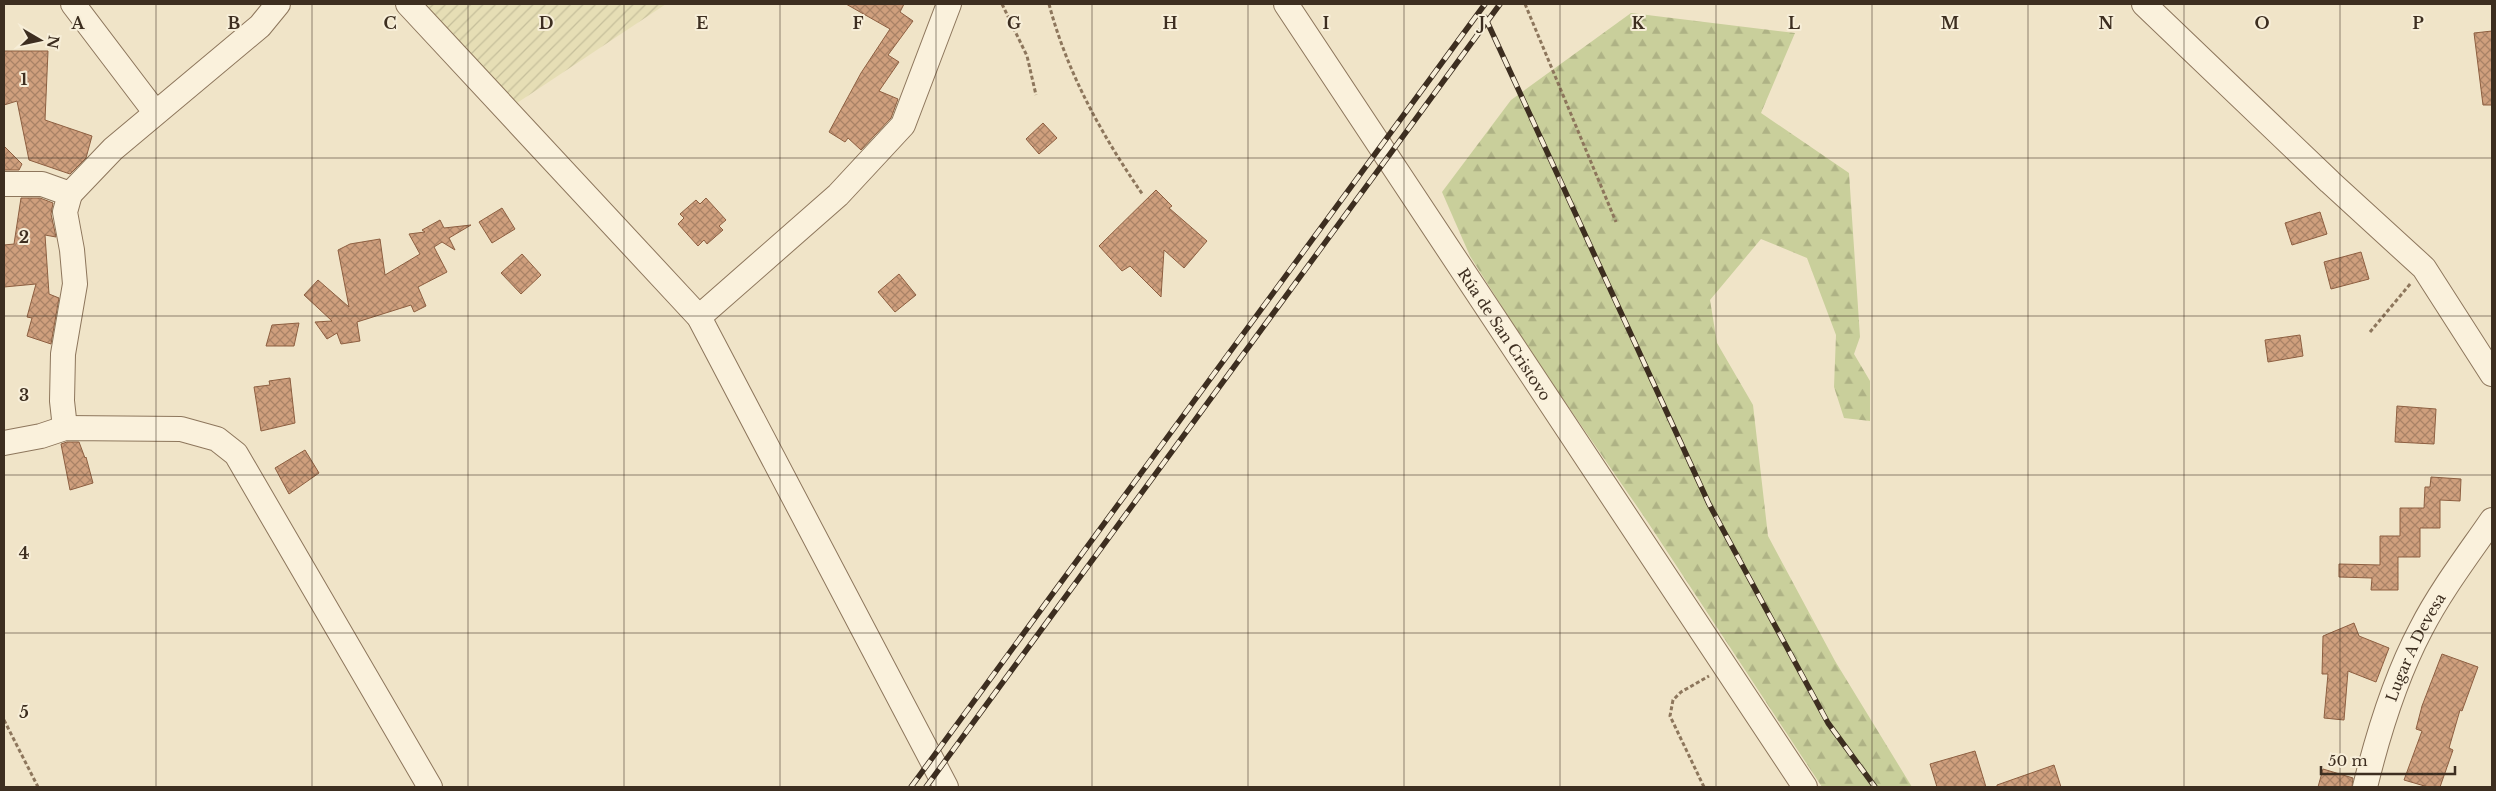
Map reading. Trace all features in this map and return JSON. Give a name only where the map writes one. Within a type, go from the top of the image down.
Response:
[{"type":"street","points":[[73,4],[155,112]]},
{"type":"street","points":[[65,428],[62,401],[64,354],[75,284],[72,250],[65,212],[70,194],[113,149],[260,26],[278,4]]},
{"type":"street","points":[[408,4],[699,317],[946,787]]},
{"type":"street","points":[[699,317],[838,195],[903,126],[949,4]]},
{"type":"street","name":"Rúa de San Cristovo","points":[[1286,4],[1805,787]]},
{"type":"street","points":[[2144,4],[2330,182],[2424,268],[2492,374]]},
{"type":"street","points":[[4,184],[42,184],[70,194]]},
{"type":"street","points":[[4,443],[41,436],[65,428],[180,429],[216,439],[236,454],[430,787]]},
{"type":"street","name":"Lugar A Devesa","points":[[2365,787],[2398,681],[2417,636],[2433,607],[2492,520]]},
{"type":"path","points":[[1002,4],[1027,56],[1036,95]]},
{"type":"path","points":[[1049,4],[1054,21],[1085,96],[1111,148],[1143,195]]},
{"type":"path","points":[[1526,4],[1616,222]]},
{"type":"path","points":[[2370,332],[2424,268]]},
{"type":"path","points":[[1704,787],[1670,716],[1673,700],[1681,692],[1724,666]]},
{"type":"path","points":[[4,720],[38,787]]},
{"type":"shaded area","points":[[422,4],[666,4],[517,103]]},
{"type":"green space","points":[[1631,13],[1795,33],[1761,113],[1849,173],[1860,337],[1854,354],[1870,381],[1870,421],[1844,418],[1834,387],[1836,335],[1807,258],[1761,239],[1710,300],[1717,343],[1753,405],[1768,536],[1835,661],[1912,787],[1822,787],[1645,518],[1530,351],[1470,256],[1442,192],[1511,100]]},
{"type":"building","points":[[846,4],[904,4],[900,12],[913,21],[888,55],[899,62],[879,91],[898,99],[891,118],[861,150],[848,138],[845,142],[829,132],[861,73],[890,29]]},
{"type":"building","points":[[2492,31],[2492,105],[2483,105],[2474,33]]},
{"type":"building","points":[[4,51],[48,51],[45,120],[92,136],[86,158],[70,174],[29,160],[17,101],[4,105]]},
{"type":"building","points":[[1043,123],[1057,138],[1039,154],[1026,139]]},
{"type":"building","points":[[4,146],[22,164],[19,170],[4,170]]},
{"type":"building","points":[[1156,190],[1172,206],[1169,208],[1207,241],[1184,268],[1164,250],[1161,297],[1130,266],[1122,271],[1099,246]]},
{"type":"building","points":[[21,198],[40,198],[53,203],[51,214],[56,237],[45,235],[49,294],[59,298],[51,344],[27,336],[32,318],[27,317],[36,284],[4,287],[4,245],[14,244]]},
{"type":"building","points":[[706,198],[726,220],[719,226],[723,230],[707,244],[704,240],[698,246],[678,224],[684,218],[680,214],[696,200],[700,204]]},
{"type":"building","points":[[502,208],[515,229],[492,243],[479,222]]},
{"type":"building","points":[[2320,212],[2327,234],[2292,245],[2285,223]]},
{"type":"building","points":[[440,220],[444,228],[471,225],[449,238],[455,250],[442,242],[434,247],[447,272],[418,287],[426,306],[414,312],[411,305],[357,322],[360,341],[341,344],[337,333],[327,339],[315,322],[332,321],[304,295],[318,280],[349,307],[338,250],[350,244],[380,239],[385,275],[420,254],[409,234],[425,232],[422,230]]},
{"type":"building","points":[[2361,252],[2369,279],[2331,289],[2324,262]]},
{"type":"building","points":[[522,254],[541,275],[521,294],[501,273]]},
{"type":"building","points":[[899,274],[916,295],[895,312],[878,292]]},
{"type":"building","points":[[299,323],[294,346],[266,346],[272,325]]},
{"type":"building","points":[[2300,335],[2303,356],[2268,362],[2265,340]]},
{"type":"building","points":[[290,378],[295,423],[261,431],[254,387],[270,385],[269,381]]},
{"type":"building","points":[[2397,406],[2436,409],[2434,444],[2395,442]]},
{"type":"building","points":[[79,442],[86,457],[93,483],[70,490],[61,444]]},
{"type":"building","points":[[305,450],[319,473],[289,494],[275,468]]},
{"type":"building","points":[[2431,477],[2461,479],[2460,501],[2440,500],[2440,528],[2420,528],[2420,557],[2398,557],[2398,590],[2371,590],[2372,578],[2339,577],[2339,564],[2380,565],[2380,536],[2400,536],[2400,508],[2424,508],[2425,487],[2430,487]]},
{"type":"building","points":[[2354,623],[2359,636],[2389,648],[2376,682],[2348,671],[2344,720],[2324,718],[2328,674],[2322,674],[2323,636]]},
{"type":"building","points":[[2442,654],[2478,667],[2462,711],[2460,710],[2449,748],[2453,750],[2440,787],[2428,787],[2404,780],[2422,731],[2416,729],[2422,706]]},
{"type":"building","points":[[1975,751],[1986,787],[1937,787],[1930,764]]},
{"type":"building","points":[[2054,765],[2061,787],[1997,787],[1997,785]]},
{"type":"building","points":[[2323,769],[2353,778],[2352,787],[2318,787]]},
{"type":"railway","points":[[911,787],[1485,4]]},
{"type":"railway","points":[[926,787],[1500,4]]},
{"type":"railway","points":[[1485,17],[1709,504],[1828,723],[1875,787]]}]
